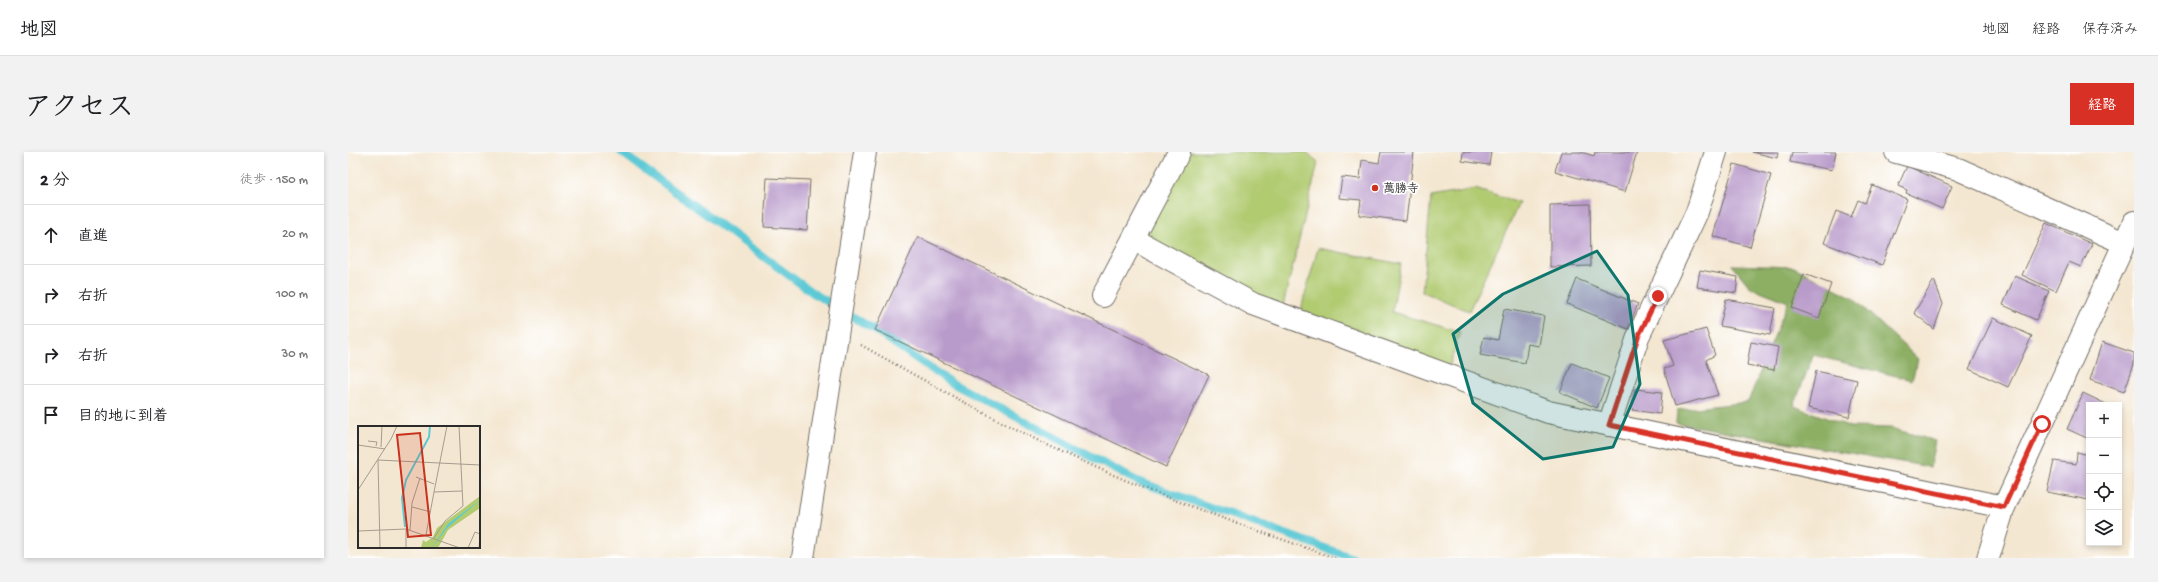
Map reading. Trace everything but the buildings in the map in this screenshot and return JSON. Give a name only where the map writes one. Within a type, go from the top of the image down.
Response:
[{"type":"street","points":[[803,558],[866,152]]},
{"type":"street","points":[[1103,296],[1179,152]]},
{"type":"street","points":[[1609,425],[1638,337],[1697,212],[1716,152]]},
{"type":"street","points":[[1896,152],[1958,169],[2124,243]]},
{"type":"street","points":[[1988,558],[2004,507],[2134,222]]},
{"type":"street","points":[[1133,239],[1253,304],[1548,412],[2004,507]]},
{"type":"path","points":[[838,332],[964,403],[1099,469],[1213,514],[1335,558]]},
{"type":"highlighted area","points":[[1597,251],[1628,295],[1640,384],[1613,447],[1543,459],[1473,403],[1453,334],[1503,294]]},
{"type":"green space","points":[[1179,152],[1307,152],[1318,163],[1281,314],[1133,239]]},
{"type":"green space","points":[[1475,189],[1519,203],[1469,311],[1422,292],[1431,197]]},
{"type":"green space","points":[[1318,248],[1401,264],[1392,312],[1460,332],[1447,375],[1298,320]]},
{"type":"green space","points":[[1732,265],[1794,267],[1852,297],[1918,359],[1912,380],[1813,355],[1794,406],[1851,427],[1891,428],[1935,441],[1930,467],[1676,423],[1677,410],[1748,402],[1788,302],[1750,287]]},
{"type":"waterway","points":[[621,152],[813,293],[875,330],[950,382],[1137,481],[1353,558]]},
{"type":"place","name":"萬勝寺","points":[[1375,188]]},
{"type":"route","points":[[1658,296],[1638,337],[1609,425],[2004,507],[2042,424]]}]
